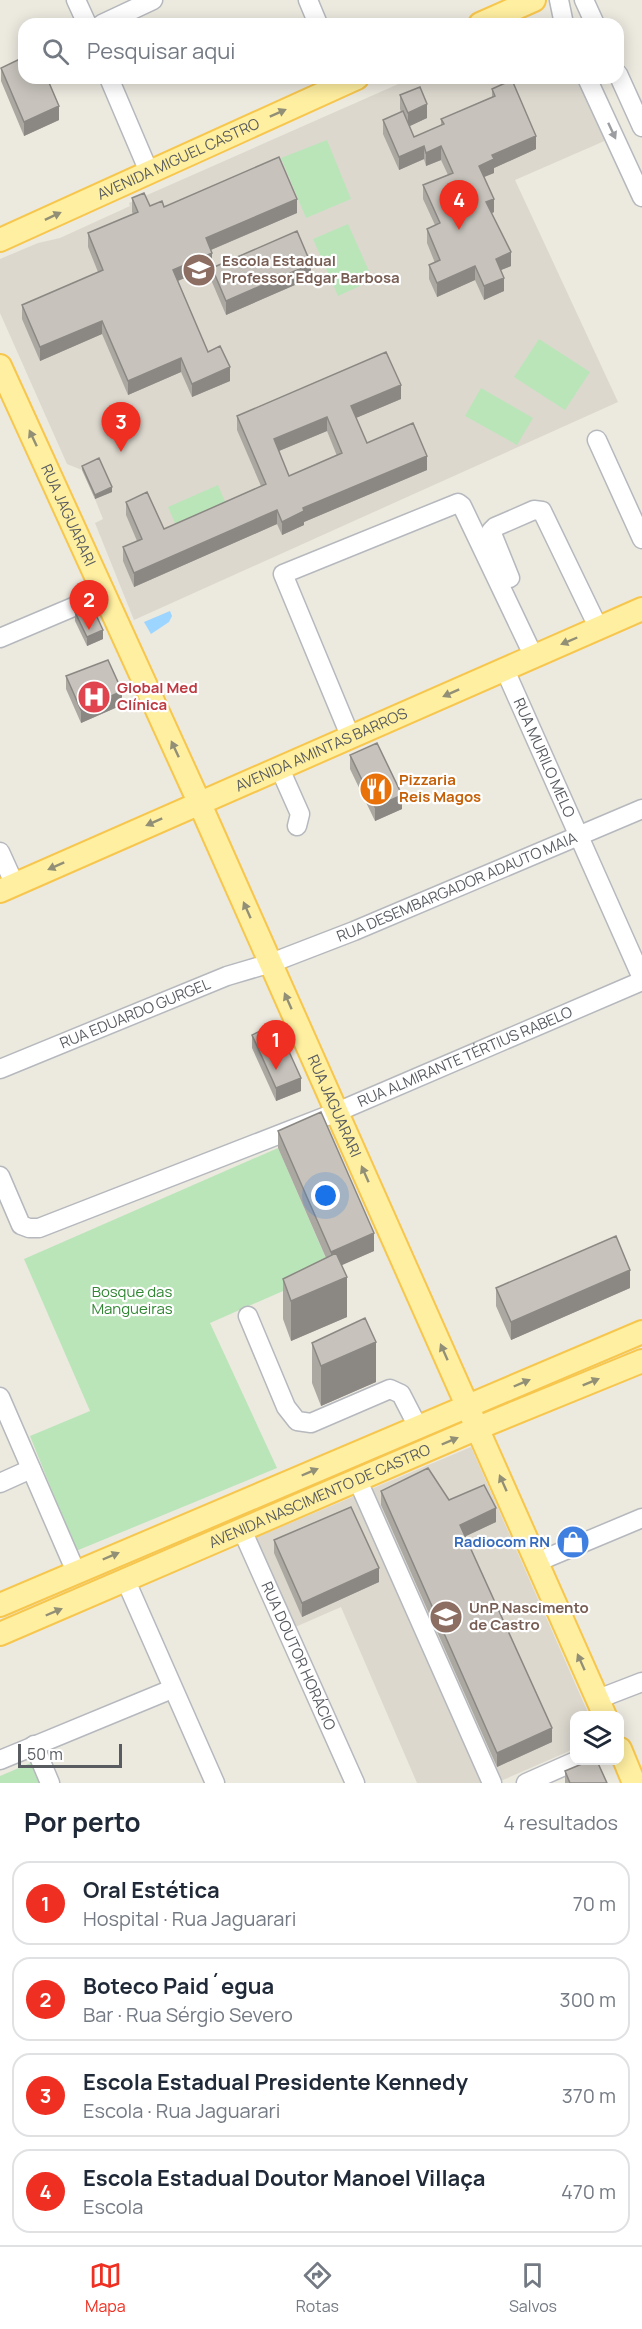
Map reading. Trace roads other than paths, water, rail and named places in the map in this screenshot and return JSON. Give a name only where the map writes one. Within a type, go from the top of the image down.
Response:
[{"type":"main road","points":[[494,18],[534,0]]},
{"type":"main road","name":"AVENIDA MIGUEL CASTRO","points":[[0,240],[339,84]]},
{"type":"main road","name":"RUA JAGUARARI","points":[[0,366],[6,394],[104,594],[200,802],[601,1708]]},
{"type":"main road","name":"AVENIDA AMINTAS BARROS","points":[[7,888],[642,609]]},
{"type":"main road","name":"AVENIDA NASCIMENTO DE CASTRO","points":[[0,1605],[642,1332]]},
{"type":"main road","name":"AVENIDA NASCIMENTO DE CASTRO","points":[[6,1632],[478,1428],[642,1362]]},
{"type":"main road","points":[[268,1490],[302,1504]]},
{"type":"main road","points":[[6,1632],[30,1592]]},
{"type":"main road","points":[[624,1759],[634,1783]]},
{"type":"street","points":[[76,0],[84,18]]},
{"type":"street","points":[[115,18],[153,0]]},
{"type":"street","points":[[308,0],[316,18]]},
{"type":"street","points":[[559,0],[563,18]]},
{"type":"street","points":[[584,0],[592,18]]},
{"type":"street","points":[[112,84],[149,172]]},
{"type":"street","points":[[590,84],[642,198]]},
{"type":"street","points":[[623,84],[642,127]]},
{"type":"street","points":[[597,440],[642,539]]},
{"type":"street","points":[[351,738],[283,574],[458,503],[534,657]]},
{"type":"street","points":[[502,590],[512,585],[491,531],[534,510],[542,511],[598,628]]},
{"type":"street","points":[[0,638],[104,594]]},
{"type":"street","name":"RUA MURILO MELO","points":[[505,670],[642,979]]},
{"type":"street","points":[[280,769],[300,814],[297,826]]},
{"type":"street","name":"RUA DESEMBARGADOR ADAUTO MAIA","points":[[271,963],[642,809]]},
{"type":"street","points":[[0,852],[7,888]]},
{"type":"street","name":"RUA EDUARDO GURGEL","points":[[0,1069],[227,976],[271,963]]},
{"type":"street","name":"RUA ALMIRANTE TÉRTIUS RABELO","points":[[0,1176],[20,1223],[33,1229],[51,1224],[337,1112],[642,979]]},
{"type":"street","points":[[248,1316],[286,1407],[297,1421],[311,1424],[390,1389],[401,1394],[418,1426]]},
{"type":"street","points":[[0,1397],[75,1572]]},
{"type":"street","points":[[0,1483],[31,1469]]},
{"type":"street","points":[[358,1481],[492,1783]]},
{"type":"street","points":[[537,1562],[642,1518]]},
{"type":"street","name":"RUA DOUTOR HORÁCIO","points":[[242,1530],[355,1783]]},
{"type":"street","points":[[126,1581],[215,1783]]},
{"type":"street","points":[[601,1708],[642,1682]]},
{"type":"street","points":[[0,1760],[172,1689]]},
{"type":"street","points":[[34,1745],[50,1783]]},
{"type":"street","points":[[526,1783],[570,1764]]},
{"type":"water","points":[[170,611],[172,616],[169,622],[151,634],[144,622]]},
{"type":"place","name":"Escola Estadual Doutor Manoel Villaça","points":[[459,230]]},
{"type":"place","name":"Escola Estadual Professor Edgar Barbosa","points":[[199,270]]},
{"type":"place","name":"Escola Estadual Presidente Kennedy","points":[[121,452]]},
{"type":"place","name":"Boteco Paid´egua","points":[[89,630]]},
{"type":"place","name":"Global Med Clínica","points":[[94,697]]},
{"type":"place","name":"Pizzaria Reis Magos","points":[[376,789]]},
{"type":"place","name":"Oral Estética","points":[[276,1070]]},
{"type":"place","name":"Radiocom RN","points":[[573,1542]]},
{"type":"place","name":"UnP Nascimento de Castro","points":[[446,1617]]},
{"type":"park label","name":"Bosque das Mangueiras","points":[[132,1300]]}]
